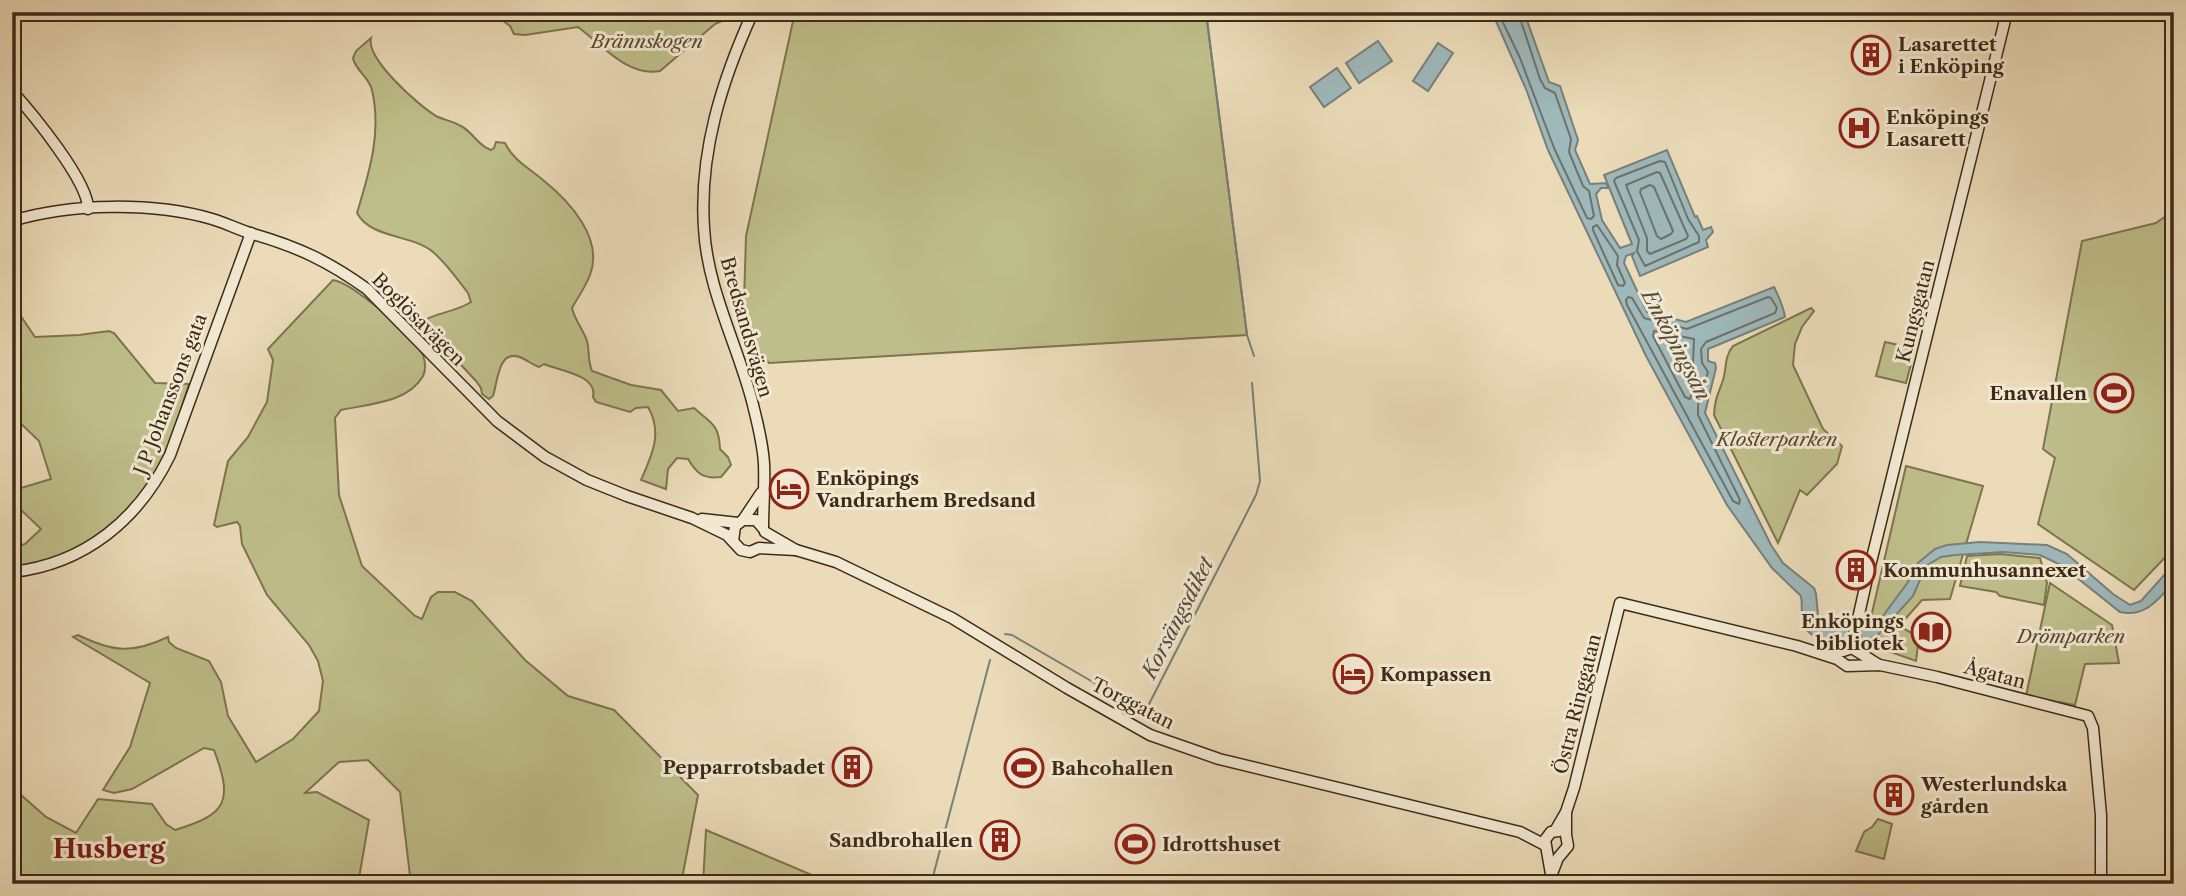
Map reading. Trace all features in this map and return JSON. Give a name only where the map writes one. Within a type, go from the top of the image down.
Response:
[{"type":"street","name":"Bredsandsvägen","points":[[753,12],[727,73],[718,103],[706,164],[704,229],[713,280],[758,427],[764,464],[764,530]]},
{"type":"street","name":"Kungsgatan","points":[[1851,649],[2007,12]]},
{"type":"street","points":[[12,91],[46,134],[85,192],[88,209]]},
{"type":"street","name":"Boglösavägen","points":[[12,221],[88,209],[160,210],[211,219],[287,243],[367,289],[497,421],[545,457],[607,488],[692,518],[727,535],[733,541]]},
{"type":"street","name":"J P Johanssons gata","points":[[12,572],[62,560],[91,545],[123,522],[152,489],[170,455],[251,233]]},
{"type":"street","points":[[733,541],[733,531],[762,490]]},
{"type":"street","name":"Boglösavägen","points":[[692,518],[741,522]]},
{"type":"street","name":"Torggatan","points":[[741,522],[756,520],[764,530],[796,550]]},
{"type":"street","points":[[759,548],[764,541],[764,530]]},
{"type":"street","name":"Torggatan","points":[[733,541],[746,552],[759,548],[796,550],[836,562],[952,618],[1066,688],[1150,735],[1219,758],[1520,832],[1557,833]]},
{"type":"street","name":"Ågatan","points":[[1620,603],[1819,652],[1851,649],[1880,665],[2088,716],[2093,727],[2101,815],[2101,882]]},
{"type":"street","name":"Östra Ringgatan","points":[[1557,833],[1574,788],[1620,603]]},
{"type":"street","name":"Torggatan","points":[[1520,832],[1546,847]]},
{"type":"street","points":[[1557,833],[1568,846],[1560,853],[1549,879],[1546,838],[1557,833]]},
{"type":"street","points":[[1546,847],[1554,854],[1560,853]]},
{"type":"street","points":[[2165,884],[2174,880]]},
{"type":"green space","name":"Brännskogen","points":[[491,12],[742,12],[715,24],[660,71],[648,72],[616,58],[578,27],[525,35],[514,34],[510,26]]},
{"type":"green space","points":[[795,12],[1206,12],[1247,335],[769,363],[753,345],[744,302],[746,236]]},
{"type":"green space","points":[[371,38],[372,47],[385,69],[418,102],[436,116],[465,129],[486,148],[491,150],[496,142],[505,143],[517,159],[563,198],[573,210],[588,234],[592,248],[590,275],[572,308],[587,341],[592,371],[631,385],[661,390],[678,411],[694,408],[716,429],[720,449],[728,457],[731,465],[721,477],[705,476],[694,468],[688,459],[677,458],[668,469],[666,489],[641,480],[652,453],[655,435],[655,426],[648,407],[636,408],[630,412],[596,402],[590,384],[584,379],[544,364],[539,367],[515,356],[504,361],[493,396],[489,399],[482,394],[476,381],[421,322],[471,302],[468,293],[433,252],[414,242],[372,228],[357,213],[370,168],[376,122],[372,90],[353,58],[356,51]]},
{"type":"green space","name":"Enavallen","points":[[2166,216],[2174,216],[2174,548],[2134,590],[2038,524],[2055,458],[2043,449],[2082,241],[2156,223]]},
{"type":"green space","points":[[333,280],[354,290],[396,324],[417,346],[425,363],[423,376],[408,392],[386,401],[341,410],[335,418],[339,495],[362,566],[415,616],[422,619],[431,597],[438,592],[455,592],[472,601],[525,660],[568,696],[614,710],[698,795],[681,884],[411,884],[400,792],[368,760],[339,762],[305,793],[317,792],[369,820],[358,884],[12,884],[12,787],[46,817],[76,833],[98,799],[152,804],[166,824],[175,830],[206,818],[222,803],[224,794],[220,767],[214,750],[204,748],[132,789],[114,793],[103,790],[130,747],[150,683],[73,637],[78,635],[102,645],[123,649],[144,646],[168,637],[169,642],[176,648],[209,661],[221,682],[228,716],[256,762],[293,739],[319,711],[323,681],[318,661],[309,645],[267,595],[242,544],[237,522],[217,527],[214,525],[228,461],[248,437],[267,402],[273,360],[268,349]]},
{"type":"green space","points":[[12,303],[35,337],[109,331],[114,333],[155,383],[189,384],[164,456],[133,504],[116,520],[78,547],[35,563],[12,567],[12,548],[25,544],[41,529],[17,506],[21,488],[51,479],[39,441],[16,419],[12,406]]},
{"type":"green space","name":"Klosterparken","points":[[1811,308],[1814,311],[1802,327],[1795,344],[1793,365],[1823,429],[1842,446],[1837,464],[1807,495],[1800,490],[1778,543],[1714,415],[1715,404],[1727,358],[1733,346]]},
{"type":"green space","points":[[1885,342],[1909,350],[1912,358],[1906,383],[1876,376]]},
{"type":"green space","points":[[1906,466],[1983,486],[1950,599],[1922,600],[1899,626],[1919,637],[1916,661],[1865,643]]},
{"type":"green space","points":[[2000,554],[2040,558],[2047,583],[2044,605],[1960,586],[1967,556]]},
{"type":"green space","name":"Drömparken","points":[[2050,583],[2112,625],[2119,663],[2085,664],[2075,705],[2026,696]]},
{"type":"green space","points":[[1878,819],[1892,824],[1884,859],[1856,851],[1864,832]]},
{"type":"green space","points":[[706,830],[833,884],[703,884]]},
{"type":"water","name":"Enköpingsån","points":[[1486,12],[1524,12],[1549,82],[1560,86],[1578,140],[1575,150],[1590,184],[1606,183],[1608,188],[1601,188],[1596,194],[1602,220],[1620,248],[1632,244],[1604,175],[1667,150],[1695,217],[1697,216],[1703,230],[1711,227],[1713,232],[1706,240],[1708,247],[1640,276],[1632,256],[1634,253],[1626,256],[1624,263],[1647,312],[1686,322],[1774,287],[1785,317],[1708,349],[1708,361],[1715,363],[1716,368],[1705,413],[1771,545],[1783,563],[1814,588],[1818,615],[1824,625],[1877,624],[1908,582],[1918,563],[1935,549],[1947,545],[1980,542],[2047,545],[2067,554],[2113,594],[2130,605],[2141,601],[2174,564],[2174,582],[2144,610],[2120,612],[2061,565],[2040,555],[2004,552],[1955,555],[1941,557],[1926,566],[1913,596],[1877,636],[1837,641],[1826,640],[1809,632],[1803,621],[1801,596],[1772,568],[1727,505],[1646,356],[1548,150],[1526,89],[1495,19]]},
{"type":"water","points":[[1378,41],[1392,61],[1359,83],[1346,63]]},
{"type":"water","points":[[1438,43],[1453,53],[1428,91],[1413,81]]},
{"type":"water","points":[[1337,68],[1351,88],[1324,107],[1310,87]]},
{"type":"waterway","name":"Korsängsdiket","points":[[1206,12],[1247,335],[1254,356]]},
{"type":"waterway","name":"Korsängsdiket","points":[[1005,634],[1012,635],[1143,711],[1147,708],[1256,495],[1260,481],[1252,383]]},
{"type":"waterway","name":"Korsängsdiket","points":[[931,884],[990,660]]},
{"type":"place","name":"Lasarettet i Enköping","points":[[1871,55]]},
{"type":"place","name":"Enköpings Lasarett","points":[[1859,128]]},
{"type":"place","name":"Enavallen","points":[[2114,393]]},
{"type":"place","name":"Enköpings Vandrarhem Bredsand","points":[[789,489]]},
{"type":"place","name":"Kommunhusannexet","points":[[1856,570]]},
{"type":"place","name":"Enköpings bibliotek","points":[[1931,632]]},
{"type":"place","name":"Kompassen","points":[[1353,674]]},
{"type":"place","name":"Pepparrotsbadet","points":[[852,767]]},
{"type":"place","name":"Bahcohallen","points":[[1024,768]]},
{"type":"place","name":"Westerlundska gården","points":[[1894,795]]},
{"type":"place","name":"Sandbrohallen","points":[[1000,840]]},
{"type":"place","name":"Idrottshuset","points":[[1135,844]]},
{"type":"district","name":"Husberg","points":[[109,849]]}]
